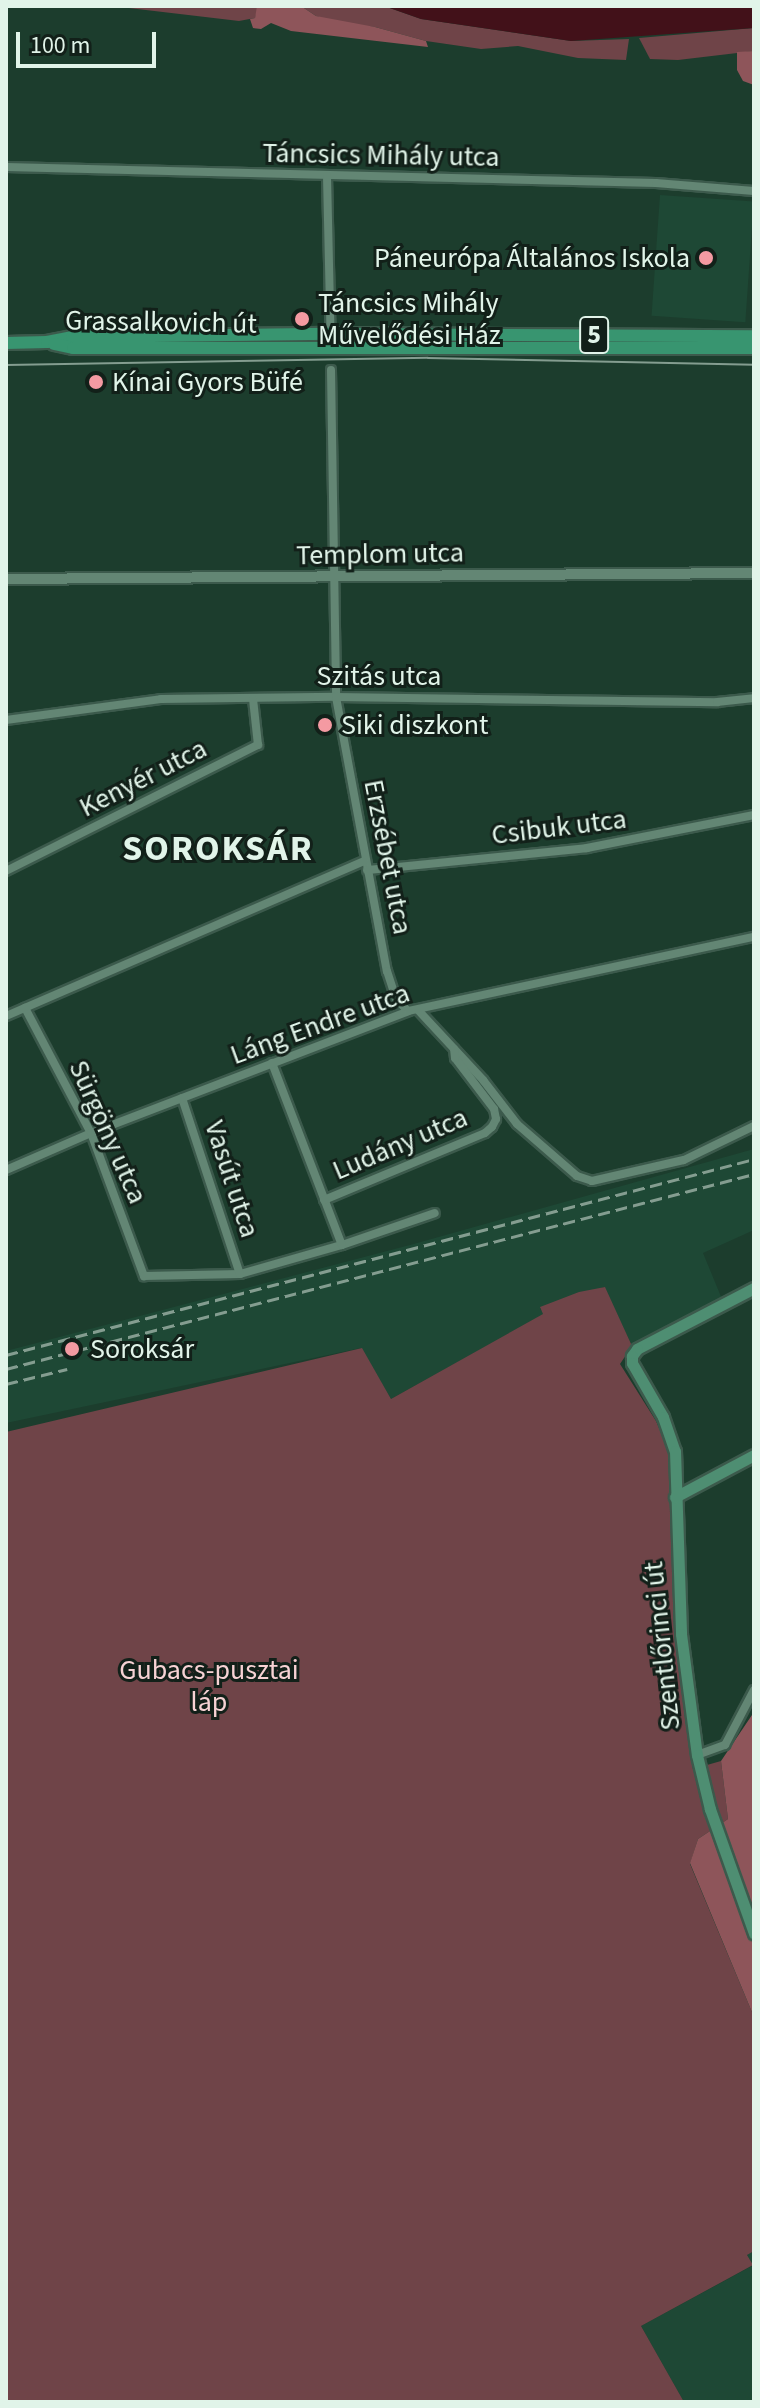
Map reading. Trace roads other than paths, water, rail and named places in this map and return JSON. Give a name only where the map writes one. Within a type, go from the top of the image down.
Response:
[{"type":"main road","name":"Grassalkovich út","points":[[6,343],[47,342],[72,337],[331,334],[754,336]]},
{"type":"main road","name":"Grassalkovich út","points":[[47,342],[73,348],[754,348]]},
{"type":"main road","name":"Szentlőrinci út","points":[[754,1288],[637,1349],[632,1356],[632,1363],[670,1432],[675,1451],[681,1634],[697,1755],[710,1809],[754,1933]]},
{"type":"main road","points":[[675,1497],[754,1455]]},
{"type":"street","name":"Táncsics Mihály utca","points":[[6,167],[656,183],[754,191]]},
{"type":"street","points":[[327,176],[331,349]]},
{"type":"street","name":"Erzsébet utca","points":[[331,370],[336,697],[387,971],[396,999],[408,1011]]},
{"type":"street","name":"Templom utca","points":[[6,579],[335,579],[754,573]]},
{"type":"street","name":"Szitás utca","points":[[6,720],[136,701],[336,697],[717,702],[754,698]]},
{"type":"street","name":"Kenyér utca","points":[[6,871],[258,745],[253,699]]},
{"type":"street","name":"Csibuk utca","points":[[6,1016],[366,866],[587,848],[754,815]]},
{"type":"street","name":"Láng Endre utca","points":[[6,1170],[91,1133],[408,1011],[754,937]]},
{"type":"street","name":"Sürgöny utca","points":[[25,1008],[91,1133],[144,1276],[240,1274]]},
{"type":"street","points":[[418,1010],[453,1046],[517,1124],[577,1176],[592,1181],[655,1169],[700,1154],[754,1126]]},
{"type":"street","name":"Ludány utca","points":[[324,1200],[485,1133],[492,1127],[496,1119],[494,1109],[455,1058],[453,1046]]},
{"type":"street","points":[[272,1063],[342,1245]]},
{"type":"street","name":"Vasút utca","points":[[182,1098],[240,1274]]},
{"type":"street","points":[[240,1274],[342,1245],[435,1213]]},
{"type":"street","points":[[697,1755],[725,1745],[754,1690]]},
{"type":"tram line","points":[[6,365],[428,358],[754,365]]},
{"type":"railway","points":[[6,1355],[754,1159]]},
{"type":"railway","points":[[6,1369],[754,1174]]},
{"type":"railway","points":[[6,1384],[67,1369]]},
{"type":"place","name":"Páneurópa Általános Iskola","points":[[706,258]]},
{"type":"place","name":"Táncsics Mihály Művelődési Ház","points":[[302,319]]},
{"type":"place","name":"Kínai Gyors Büfé","points":[[96,382]]},
{"type":"place","name":"Siki diszkont","points":[[325,725]]},
{"type":"place","name":"Soroksár","points":[[72,1349]]},
{"type":"district","name":"SOROKSÁR","points":[[218,849]]},
{"type":"park label","name":"Gubacs-pusztai láp","points":[[209,1686]]}]
